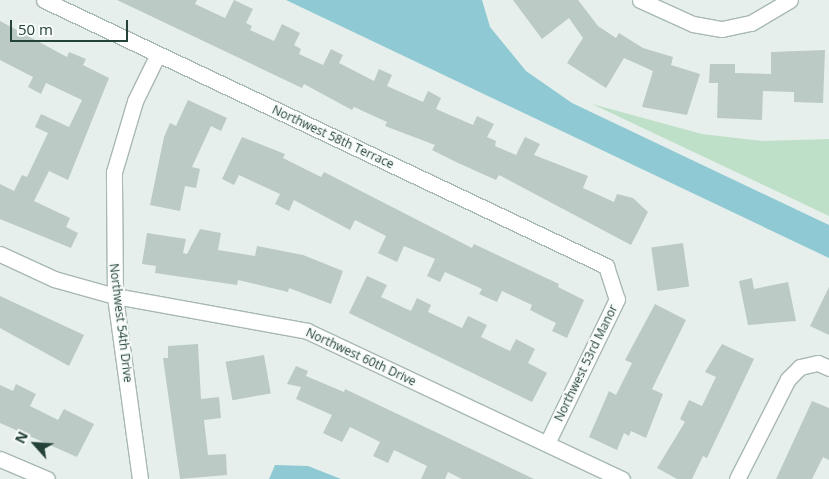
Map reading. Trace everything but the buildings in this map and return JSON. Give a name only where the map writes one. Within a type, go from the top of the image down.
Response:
[{"type":"street","name":"Northwest 58th Terrace","points":[[44,0],[606,266],[615,282]]},
{"type":"street","points":[[640,0],[693,24],[722,29],[752,24],[790,0]]},
{"type":"street","name":"Northwest 54th Drive","points":[[140,479],[115,296],[114,172],[135,101],[158,54]]},
{"type":"street","name":"Northwest 60th Drive","points":[[0,254],[54,279],[115,296],[308,331],[622,479]]},
{"type":"street","name":"Northwest 53rd Manor","points":[[547,443],[617,298],[615,282]]},
{"type":"street","points":[[737,479],[788,379],[800,367],[818,363],[829,368]]},
{"type":"street","points":[[0,459],[47,479]]},
{"type":"green space","points":[[592,104],[702,134],[762,141],[829,139],[829,216]]},
{"type":"water","points":[[286,0],[482,0],[490,27],[526,71],[572,103],[829,225],[829,258]]},
{"type":"water","points":[[275,465],[308,466],[341,479],[269,479]]}]
